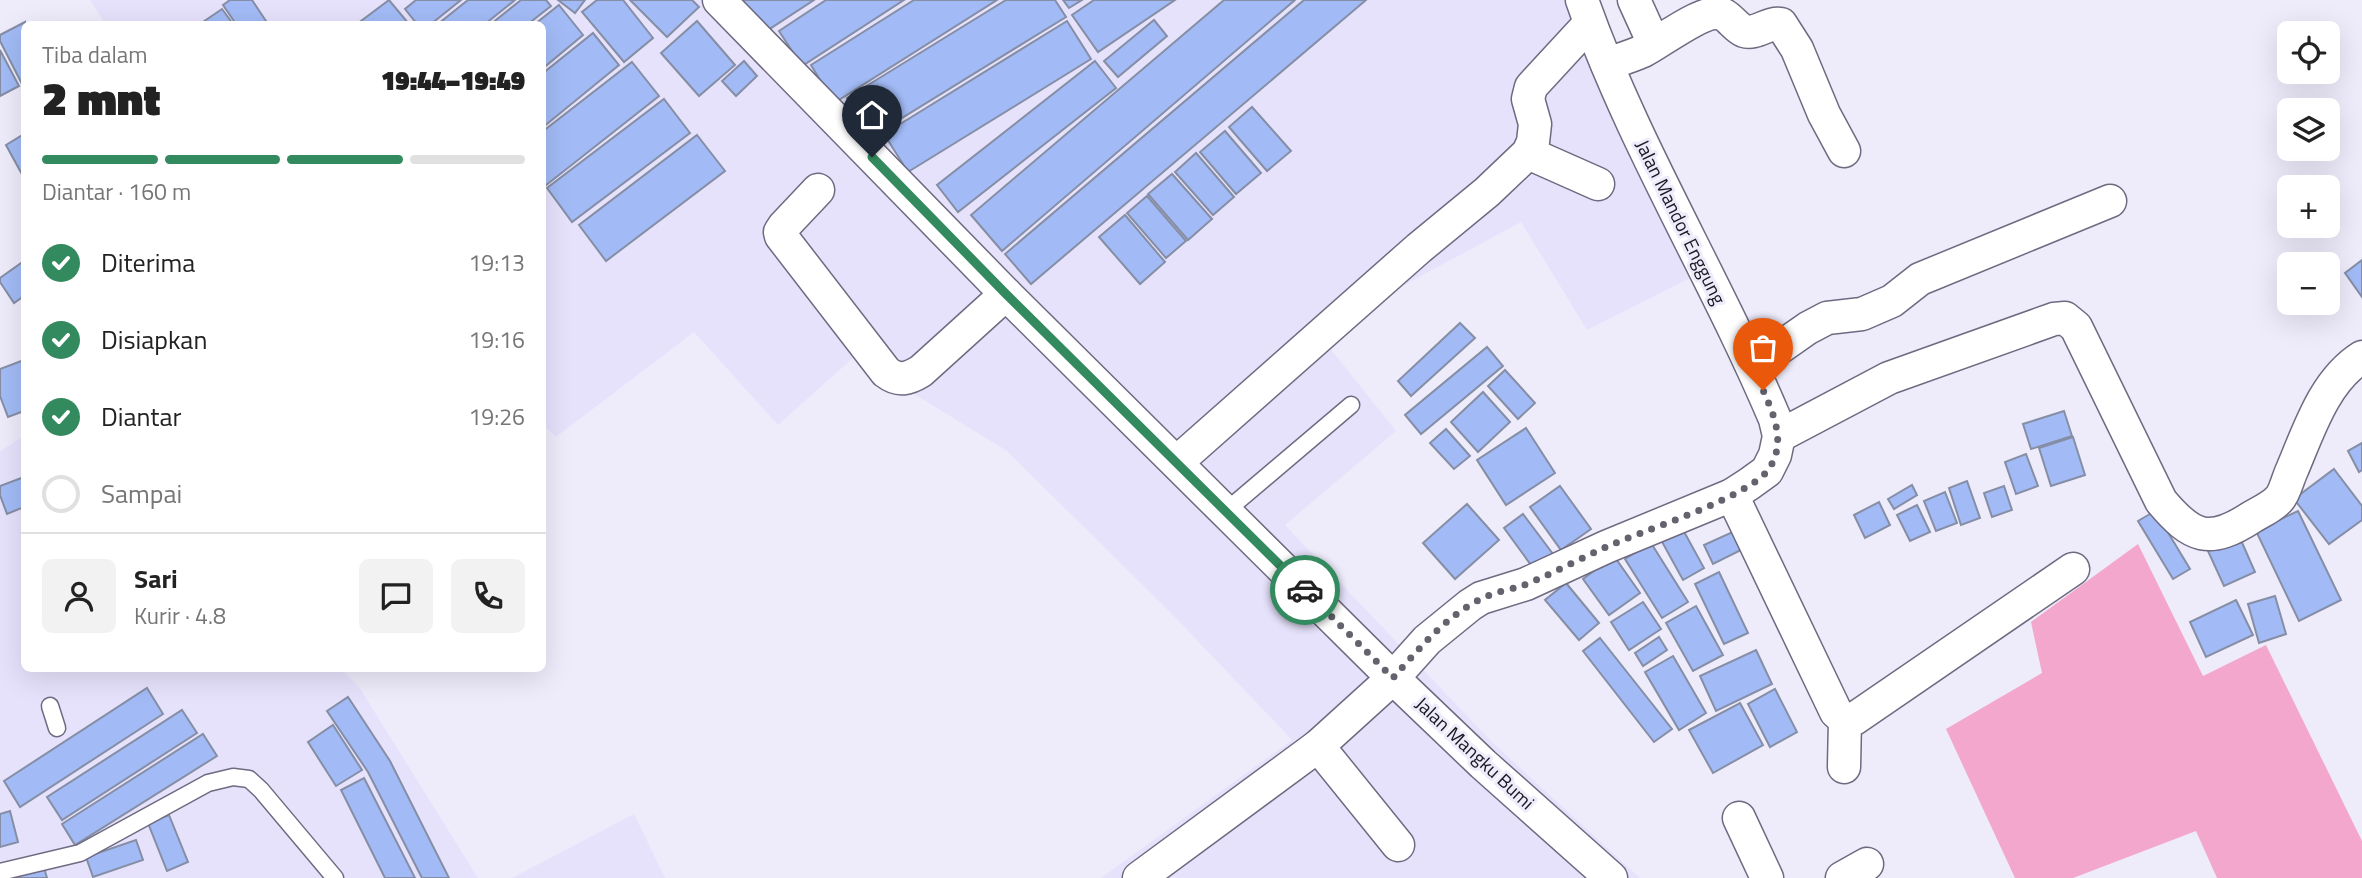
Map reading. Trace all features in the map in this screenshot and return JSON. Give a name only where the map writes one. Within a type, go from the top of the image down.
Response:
[{"type":"street","name":"Jalan Mangku Bumi","points":[[719,0],[1006,294],[1393,678],[1483,764],[1611,878]]},
{"type":"street","points":[[1634,0],[1654,44]]},
{"type":"street","points":[[1177,462],[1419,248],[1487,192],[1528,153],[1533,142],[1535,124],[1528,99],[1531,87],[1592,9]]},
{"type":"street","name":"Jalan Mandor Enggung","points":[[1592,9],[1607,64],[1663,189],[1750,362],[1775,419],[1779,436]]},
{"type":"street","points":[[1607,64],[1640,52],[1700,18],[1714,13],[1724,14],[1744,31],[1756,31],[1771,24],[1781,24],[1797,50],[1824,114],[1844,151]]},
{"type":"street","points":[[1528,153],[1598,184]]},
{"type":"street","points":[[818,190],[784,226],[780,232],[781,236],[886,372],[893,377],[909,378],[920,371],[1006,294]]},
{"type":"street","points":[[1750,362],[1765,358],[1827,318],[1862,314],[1892,301],[1920,279],[2110,201]]},
{"type":"street","points":[[1139,878],[1318,746],[1393,678],[1427,640],[1481,598],[1526,584],[1606,547],[1732,495],[1768,471],[1779,436],[1889,378],[2054,319],[2065,318],[2076,327],[2161,501],[2179,522],[2198,533],[2217,536],[2280,499],[2326,394],[2342,372],[2362,357]]},
{"type":"street","points":[[1732,495],[1836,712],[1844,720],[1844,767]]},
{"type":"street","points":[[1844,720],[1854,719],[2073,569]]},
{"type":"street","points":[[1318,746],[1398,845]]},
{"type":"street","points":[[1739,818],[1768,878]]},
{"type":"lane","points":[[1226,511],[1351,405]]},
{"type":"lane","points":[[50,706],[57,728]]},
{"type":"lane","points":[[0,872],[80,853],[208,783],[233,777],[249,779],[261,790],[335,878]]},
{"type":"shaded area","points":[[90,0],[1578,0],[1696,275],[1587,330],[1521,222],[1317,332],[1396,431],[1285,525],[1492,742],[1640,878],[1101,878],[1292,740],[1175,617],[1007,451],[854,357],[778,425],[694,332],[556,437],[546,428],[546,21],[103,21]]},
{"type":"shaded area","points":[[21,438],[21,672],[345,672],[361,690],[478,878],[0,878],[0,451]]},
{"type":"shaded area","points":[[2138,544],[2203,676],[2266,645],[2362,841],[2362,878],[2217,878],[2196,831],[2073,878],[2015,878],[1946,729],[2042,673],[2031,622]]},
{"type":"shaded area","points":[[634,814],[665,878],[512,878]]},
{"type":"building","points":[[230,0],[252,0],[266,21],[234,21],[223,5]]},
{"type":"building","points":[[389,0],[406,21],[361,21]]},
{"type":"building","points":[[416,0],[461,0],[435,21],[415,21],[405,9]]},
{"type":"building","points":[[468,0],[515,0],[489,21],[442,21]]},
{"type":"building","points":[[521,0],[546,0],[551,6],[532,21],[495,21]]},
{"type":"building","points":[[558,0],[585,0],[575,13]]},
{"type":"building","points":[[597,0],[623,0],[653,38],[624,62],[582,12]]},
{"type":"building","points":[[630,0],[692,0],[699,7],[667,37]]},
{"type":"building","points":[[814,0],[762,34],[742,2]]},
{"type":"building","points":[[826,0],[904,0],[802,66],[779,31]]},
{"type":"building","points":[[914,0],[997,0],[834,103],[811,65]]},
{"type":"building","points":[[1006,0],[1055,0],[1066,17],[871,137],[847,98]]},
{"type":"building","points":[[1063,0],[1082,0],[1069,8]]},
{"type":"building","points":[[1094,0],[1175,0],[1098,52],[1072,15]]},
{"type":"building","points":[[1224,0],[1295,0],[1002,251],[971,215]]},
{"type":"building","points":[[1304,0],[1366,0],[1031,284],[1005,254]]},
{"type":"building","points":[[559,5],[583,35],[546,66],[546,21],[539,21]]},
{"type":"building","points":[[222,9],[231,21],[204,21]]},
{"type":"building","points":[[1154,20],[1167,36],[1118,77],[1104,61]]},
{"type":"building","points":[[697,21],[735,65],[699,96],[661,53]]},
{"type":"building","points":[[1067,21],[1091,59],[908,172],[884,134]]},
{"type":"building","points":[[21,24],[21,82],[0,41],[0,35]]},
{"type":"building","points":[[593,33],[619,65],[546,125],[546,71]]},
{"type":"building","points":[[0,50],[19,86],[0,96]]},
{"type":"building","points":[[744,61],[757,76],[736,96],[722,81]]},
{"type":"building","points":[[1095,61],[1116,88],[958,212],[937,185]]},
{"type":"building","points":[[632,62],[659,96],[546,185],[546,129]]},
{"type":"building","points":[[664,99],[690,133],[572,222],[547,188]]},
{"type":"building","points":[[1252,107],[1291,151],[1267,171],[1229,127]]},
{"type":"building","points":[[1225,131],[1261,173],[1236,194],[1200,152]]},
{"type":"building","points":[[697,135],[725,171],[606,261],[579,225]]},
{"type":"building","points":[[21,136],[21,172],[6,145]]},
{"type":"building","points":[[1196,153],[1234,197],[1213,215],[1175,172]]},
{"type":"building","points":[[1172,174],[1212,219],[1188,240],[1148,194]]},
{"type":"building","points":[[1147,196],[1186,241],[1166,258],[1127,213]]},
{"type":"building","points":[[1125,215],[1165,262],[1140,284],[1099,237]]},
{"type":"building","points":[[2362,260],[2362,297],[2345,273]]},
{"type":"building","points":[[21,263],[21,298],[14,303],[0,278]]},
{"type":"building","points":[[1460,323],[1475,338],[1411,396],[1398,381]]},
{"type":"building","points":[[1487,347],[1503,366],[1421,434],[1405,415]]},
{"type":"building","points":[[21,361],[21,412],[8,417],[0,396],[0,369]]},
{"type":"building","points":[[1505,370],[1535,403],[1518,419],[1488,386]]},
{"type":"building","points":[[1483,392],[1510,422],[1478,452],[1451,422]]},
{"type":"building","points":[[2064,411],[2072,436],[2031,449],[2023,424]]},
{"type":"building","points":[[1526,428],[1555,473],[1506,505],[1477,460]]},
{"type":"building","points":[[1446,429],[1470,456],[1454,469],[1430,443]]},
{"type":"building","points":[[2073,437],[2085,475],[2051,486],[2039,448]]},
{"type":"building","points":[[2362,443],[2362,470],[2359,472],[2348,451]]},
{"type":"building","points":[[2026,454],[2038,486],[2016,494],[2005,462]]},
{"type":"building","points":[[2334,469],[2362,506],[2362,520],[2329,544],[2294,499]]},
{"type":"building","points":[[21,478],[21,508],[7,514],[0,495],[0,486]]},
{"type":"building","points":[[1967,481],[1980,518],[1961,525],[1949,488]]},
{"type":"building","points":[[1912,485],[1917,495],[1894,509],[1888,499]]},
{"type":"building","points":[[1560,486],[1591,529],[1561,550],[1530,507]]},
{"type":"building","points":[[2004,486],[2012,510],[1992,517],[1984,493]]},
{"type":"building","points":[[1945,492],[1957,523],[1936,531],[1924,501]]},
{"type":"building","points":[[1879,502],[1890,525],[1865,538],[1854,515]]},
{"type":"building","points":[[1467,504],[1499,540],[1455,579],[1423,543]]},
{"type":"building","points":[[1917,505],[1930,532],[1910,541],[1897,515]]},
{"type":"building","points":[[2155,511],[2190,569],[2173,579],[2138,521]]},
{"type":"building","points":[[2298,511],[2341,600],[2299,621],[2256,531]]},
{"type":"building","points":[[1523,514],[1559,562],[1539,576],[1504,528]]},
{"type":"building","points":[[1682,528],[1704,568],[1683,580],[1661,540]]},
{"type":"building","points":[[1737,530],[1745,548],[1713,564],[1704,545]]},
{"type":"building","points":[[2240,538],[2255,572],[2224,586],[2208,551]]},
{"type":"building","points":[[1651,543],[1688,602],[1662,618],[1625,559]]},
{"type":"building","points":[[1614,556],[1640,593],[1609,615],[1583,579]]},
{"type":"building","points":[[1719,572],[1748,633],[1724,644],[1695,584]]},
{"type":"building","points":[[1566,583],[1599,623],[1579,640],[1545,600]]},
{"type":"building","points":[[2275,596],[2286,634],[2259,643],[2248,604]]},
{"type":"building","points":[[2236,600],[2253,635],[2206,657],[2190,622]]},
{"type":"building","points":[[1643,602],[1661,629],[1629,650],[1611,622]]},
{"type":"building","points":[[1696,606],[1723,655],[1693,671],[1666,623]]},
{"type":"building","points":[[1659,637],[1667,650],[1643,666],[1635,653]]},
{"type":"building","points":[[1600,638],[1672,729],[1654,742],[1583,651]]},
{"type":"building","points":[[1756,650],[1772,684],[1716,711],[1700,676]]},
{"type":"building","points":[[1673,656],[1706,713],[1679,730],[1645,672]]},
{"type":"building","points":[[147,688],[163,714],[20,807],[4,781]]},
{"type":"building","points":[[1775,689],[1797,732],[1770,747],[1748,704]]},
{"type":"building","points":[[348,697],[390,761],[449,878],[422,878],[368,772],[327,711]]},
{"type":"building","points":[[1740,703],[1763,745],[1713,773],[1689,730]]},
{"type":"building","points":[[182,710],[197,733],[62,820],[47,797]]},
{"type":"building","points":[[333,725],[362,770],[336,786],[308,742]]},
{"type":"building","points":[[203,734],[217,756],[75,845],[62,824]]},
{"type":"building","points":[[364,778],[415,878],[385,878],[341,790]]},
{"type":"building","points":[[10,811],[18,842],[0,847],[0,814]]},
{"type":"building","points":[[169,815],[188,862],[167,871],[148,823]]},
{"type":"building","points":[[136,840],[143,860],[93,877],[86,857]]},
{"type":"building","points":[[43,864],[47,878],[18,878],[16,873]]},
{"type":"way so far","points":[[1305,590],[1393,678],[1427,640],[1481,598],[1526,584],[1606,547],[1732,495],[1768,471],[1779,436],[1763,390]]},
{"type":"route","points":[[872,157],[1006,294],[1305,590]]}]
